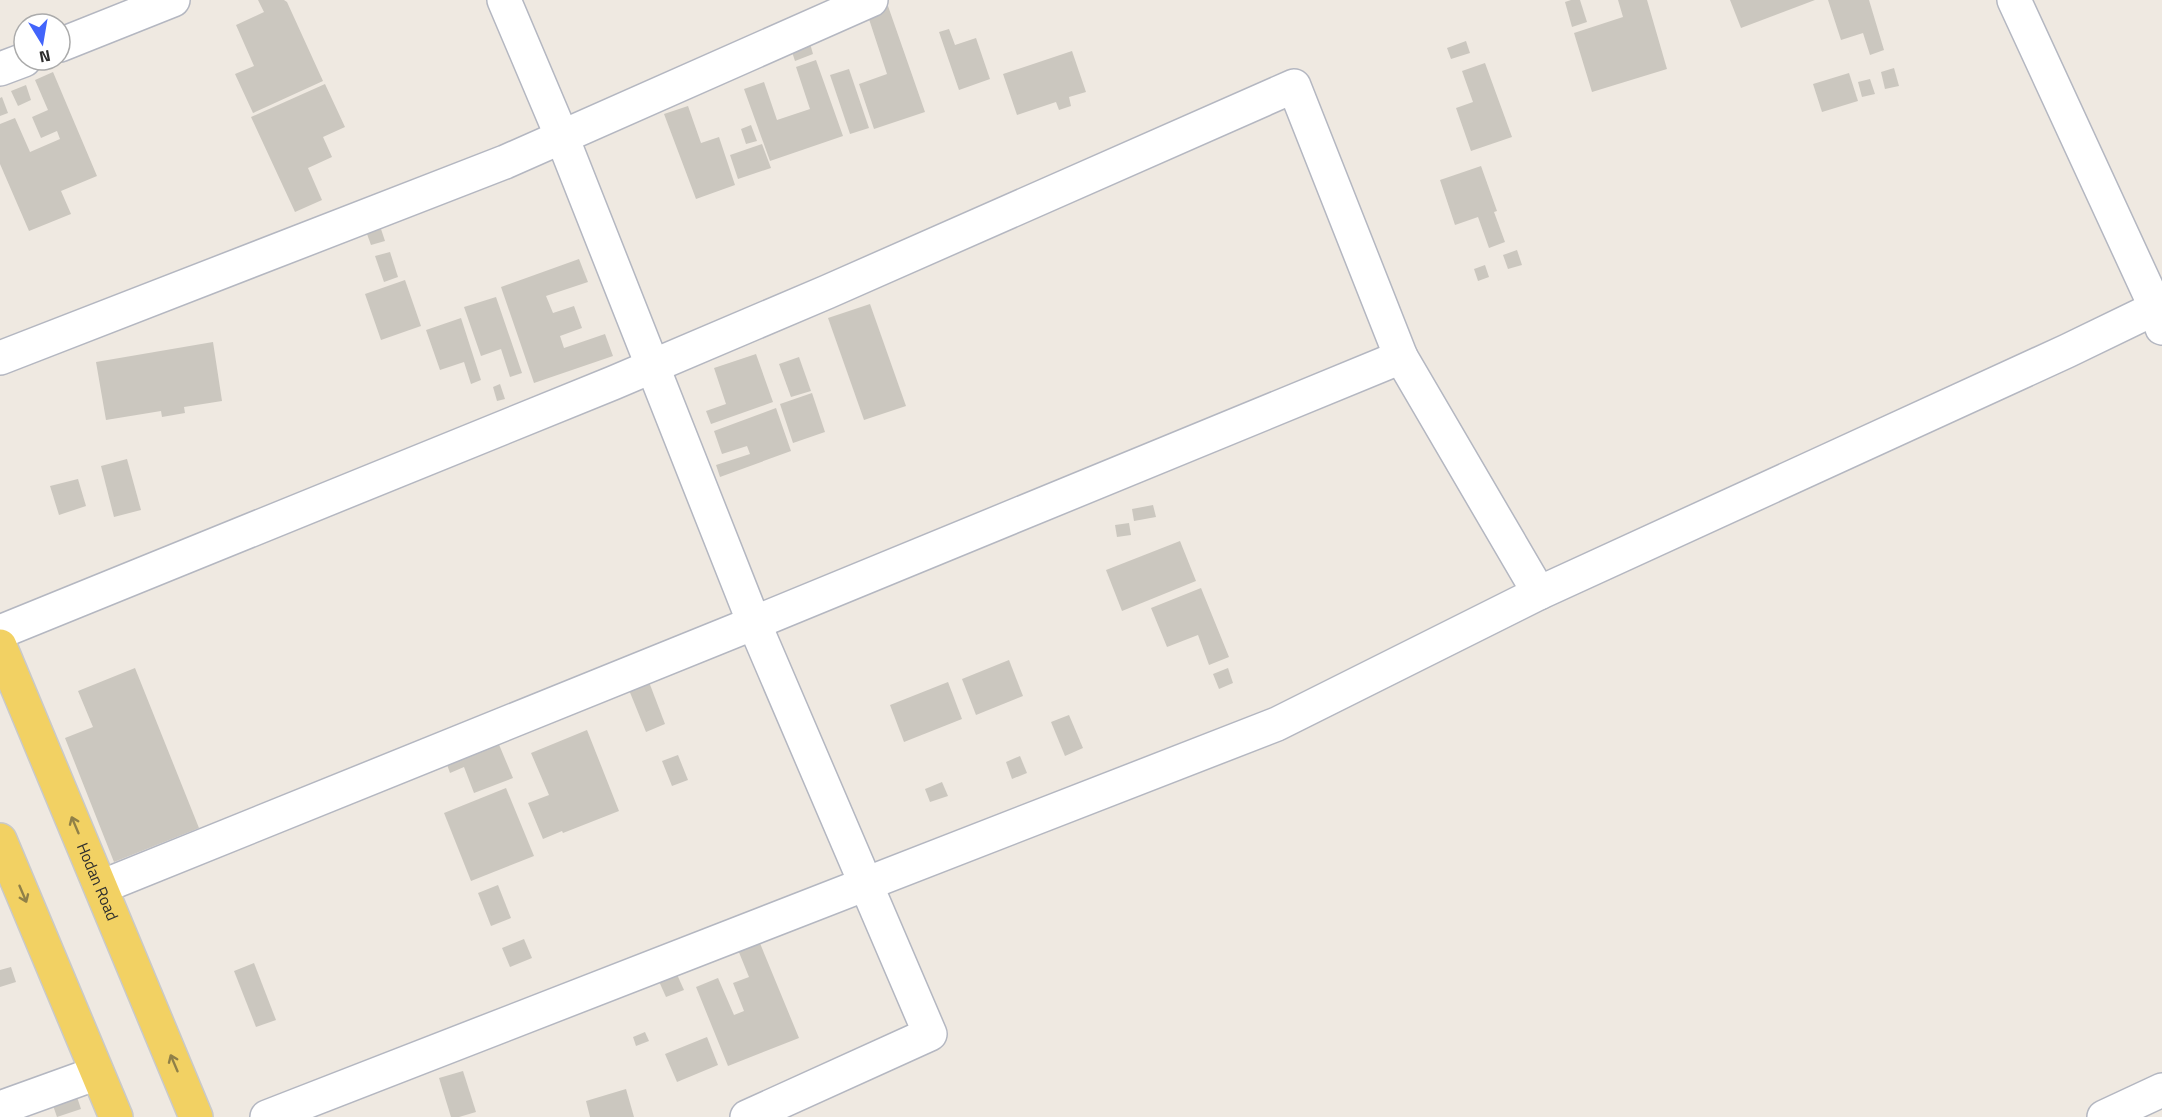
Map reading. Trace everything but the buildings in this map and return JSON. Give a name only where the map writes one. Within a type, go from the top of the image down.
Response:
[{"type":"main road","name":"Hodan Road","points":[[0,646],[196,1117]]},
{"type":"main road","points":[[0,840],[116,1117]]},
{"type":"street","points":[[72,40],[173,0]]},
{"type":"street","points":[[504,0],[562,137],[754,623],[930,1034],[747,1117]]},
{"type":"street","points":[[0,358],[505,162],[871,0]]},
{"type":"street","points":[[267,1117],[1277,723],[1539,593],[2067,351],[2160,314],[2013,0]]},
{"type":"street","points":[[0,632],[652,366],[1294,86],[1401,357],[1539,593]]},
{"type":"street","points":[[100,887],[754,623],[1401,357]]},
{"type":"street","points":[[0,1108],[98,1073]]},
{"type":"street","points":[[2104,1117],[2162,1090]]}]
